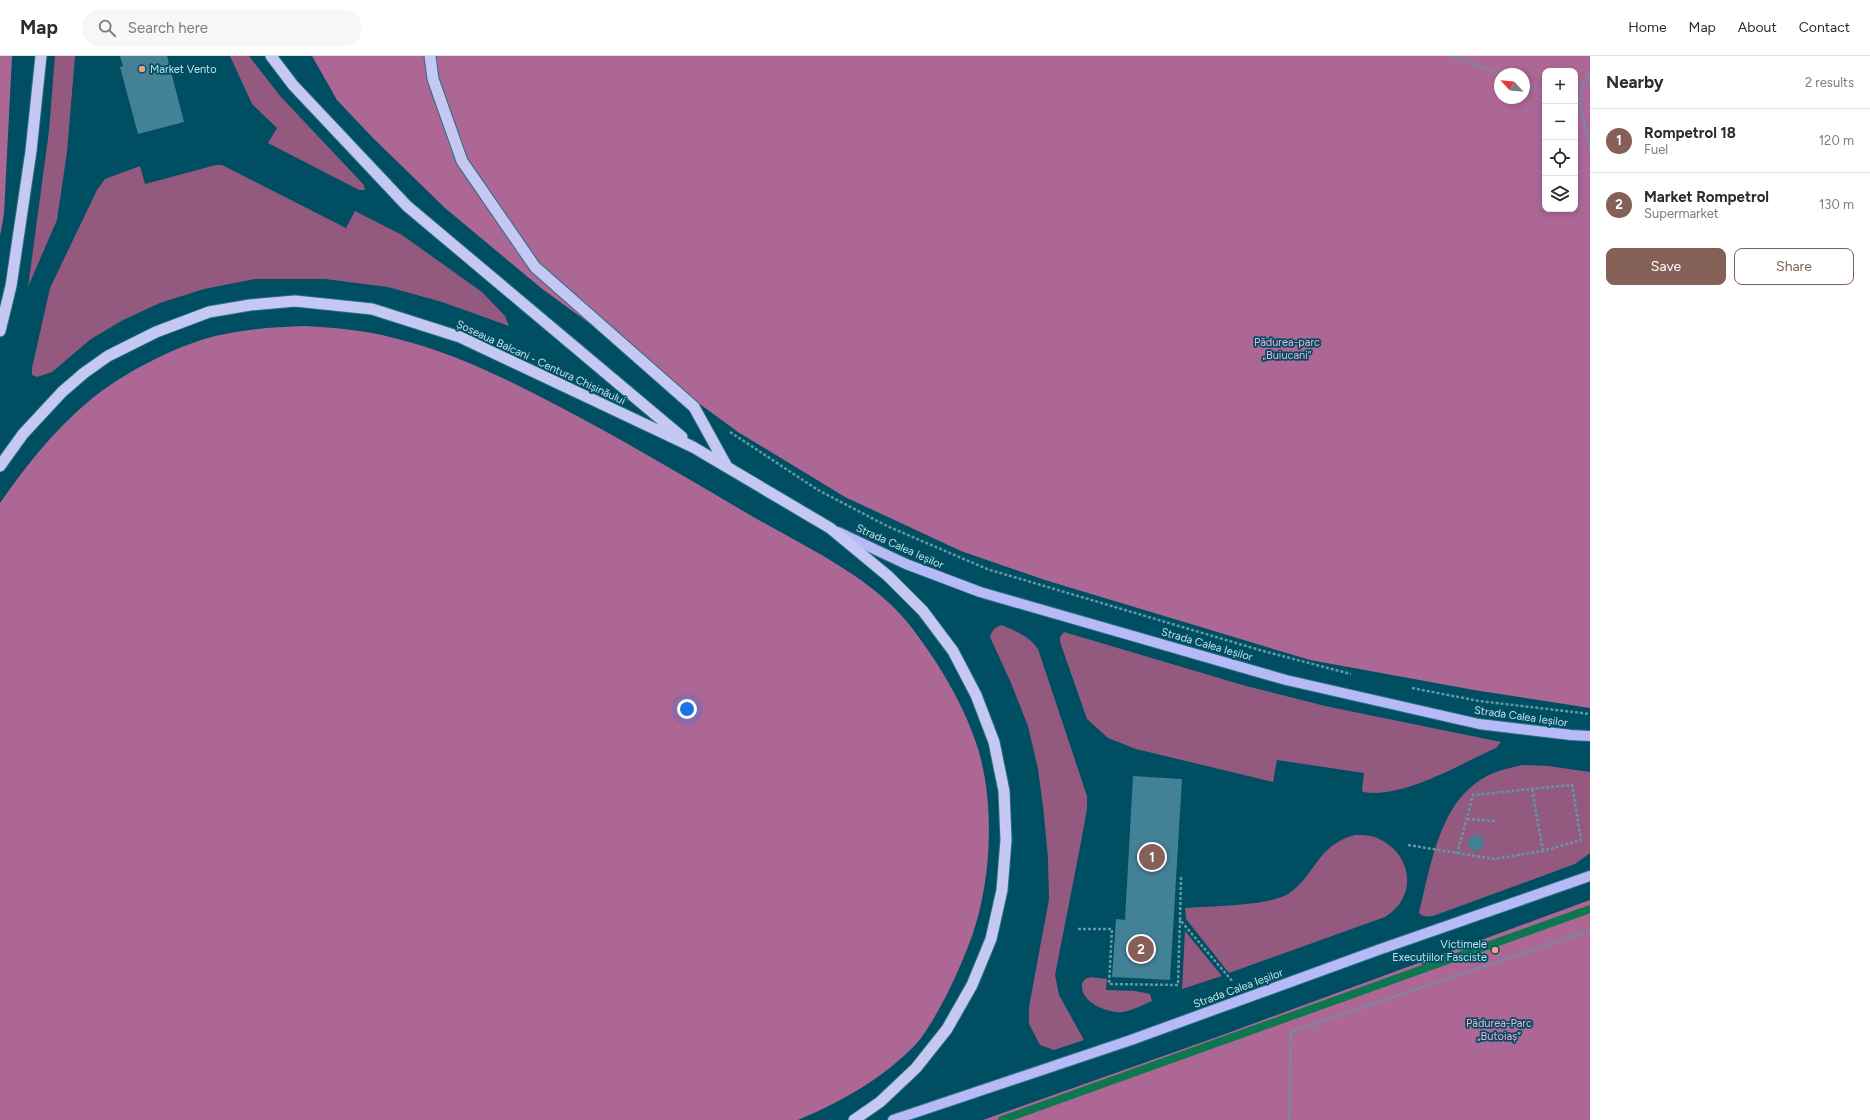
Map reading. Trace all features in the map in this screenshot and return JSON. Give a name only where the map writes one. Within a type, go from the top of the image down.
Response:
[{"type":"highway","points":[[0,331],[11,286],[31,151],[41,56]]},
{"type":"highway","name":"Șoseaua Balcani - Centura Chișinăului","points":[[270,56],[293,85],[407,206],[693,446]]},
{"type":"highway","points":[[430,56],[433,78],[462,161],[535,267],[694,407],[726,466]]},
{"type":"highway","name":"Șoseaua Balcani - Centura Chișinăului","points":[[0,466],[23,434],[62,392],[84,373],[108,356],[156,332],[209,312],[250,305],[295,301],[372,309],[460,337],[693,446],[830,528],[888,576],[923,611],[952,651],[976,695],[994,742],[1004,791],[1006,840],[1002,890],[991,939],[972,985],[947,1029],[916,1068],[880,1102],[854,1120]]},
{"type":"main road","name":"Strada Calea Ieșilor","points":[[830,528],[906,564],[980,592],[1286,680],[1479,724],[1590,736]]},
{"type":"main road","name":"Strada Calea Ieșilor","points":[[893,1120],[1131,1040],[1378,950],[1590,876]]},
{"type":"path","points":[[1453,56],[1494,72]]},
{"type":"path","points":[[1590,73],[1582,87],[1580,106],[1590,147]]},
{"type":"path","points":[[1530,86],[1542,91]]},
{"type":"path","points":[[727,429],[818,490],[887,526],[987,569],[1263,651],[1353,674]]},
{"type":"path","points":[[1405,686],[1479,700],[1590,714]]},
{"type":"path","points":[[1408,845],[1436,848],[1457,854],[1494,859],[1543,851],[1581,840],[1572,785],[1473,795],[1457,854]]},
{"type":"path","points":[[1532,789],[1543,851]]},
{"type":"path","points":[[1467,819],[1495,821]]},
{"type":"path","points":[[1078,929],[1112,929],[1110,984],[1178,985],[1181,877]]},
{"type":"path","points":[[1180,920],[1246,998]]},
{"type":"path","points":[[1289,1120],[1291,1032],[1590,930]]},
{"type":"shaded area","points":[[55,56],[75,56],[67,152],[57,220],[28,287],[49,131]]},
{"type":"shaded area","points":[[230,56],[249,56],[281,97],[364,185],[365,190],[359,190],[268,143],[277,128],[252,104]]},
{"type":"shaded area","points":[[216,165],[222,165],[346,228],[355,211],[402,235],[482,292],[505,316],[509,326],[442,302],[388,287],[325,279],[255,279],[204,289],[160,303],[123,320],[91,339],[52,372],[37,377],[32,375],[32,368],[50,288],[97,190],[105,179],[140,166],[145,184]]},
{"type":"shaded area","points":[[1002,625],[1027,638],[1038,649],[1087,796],[1087,808],[1082,837],[1055,975],[1059,995],[1084,1040],[1054,1050],[1040,1045],[1029,1024],[1029,1007],[1049,899],[1048,858],[1038,769],[1028,726],[1011,683],[990,637],[994,629]]},
{"type":"shaded area","points":[[1064,632],[1246,686],[1325,706],[1501,742],[1496,748],[1431,779],[1396,790],[1379,793],[1363,792],[1364,773],[1277,760],[1273,782],[1136,749],[1108,738],[1087,719],[1060,642],[1060,637]]},
{"type":"shaded area","points":[[1522,765],[1548,766],[1590,772],[1590,853],[1575,864],[1433,916],[1429,917],[1419,913],[1433,856],[1448,818],[1458,801],[1471,787],[1487,776]]},
{"type":"shaded area","points":[[1355,835],[1375,837],[1389,845],[1398,854],[1404,864],[1407,875],[1407,887],[1403,898],[1396,908],[1385,917],[1229,973],[1186,919],[1185,908],[1253,903],[1279,898],[1288,894],[1297,887],[1332,846]]},
{"type":"shaded area","points":[[1185,931],[1222,976],[1182,989]]},
{"type":"shaded area","points":[[1090,977],[1107,979],[1106,990],[1135,991],[1150,994],[1152,1001],[1124,1012],[1111,1011],[1100,1007],[1090,1002],[1086,998],[1082,988],[1084,980]]},
{"type":"green space","points":[[0,56],[12,56],[4,214],[0,236]]},
{"type":"green space","name":"Pădurea-parc „Buiucani”","points":[[312,56],[1590,56],[1590,708],[1474,690],[1310,660],[1045,580],[961,551],[845,497],[738,432],[541,288],[445,208],[372,137],[337,100]]},
{"type":"green space","points":[[305,326],[361,331],[416,344],[479,367],[520,386],[632,446],[837,564],[878,593],[912,628],[951,687],[974,736],[984,774],[989,821],[989,845],[987,869],[978,915],[972,936],[959,969],[949,991],[922,1037],[890,1068],[846,1097],[798,1120],[0,1120],[0,503],[30,462],[52,436],[76,412],[102,391],[133,371],[182,347],[215,336],[260,329]]},
{"type":"green space","name":"Pădurea-Parc „Butoiaș”","points":[[1590,900],[1590,1120],[983,1120],[1217,1037]]},
{"type":"building","points":[[120,56],[167,56],[184,122],[138,134],[120,67],[123,66]]},
{"type":"building","points":[[1133,776],[1182,779],[1170,980],[1112,977],[1116,919],[1125,920]]},
{"type":"building","points":[[1476,835],[1483,840],[1484,843],[1479,850],[1476,851],[1469,846],[1468,843],[1473,836]]},
{"type":"waterway","points":[[1002,1120],[1590,909]]},
{"type":"place","name":"Market Vento","points":[[142,69]]},
{"type":"place","name":"Rompetrol 18","points":[[1152,857]]},
{"type":"place","name":"Market Rompetrol","points":[[1141,949]]},
{"type":"place","name":"Victimele Execuțiilor Fasciste","points":[[1495,950]]}]
